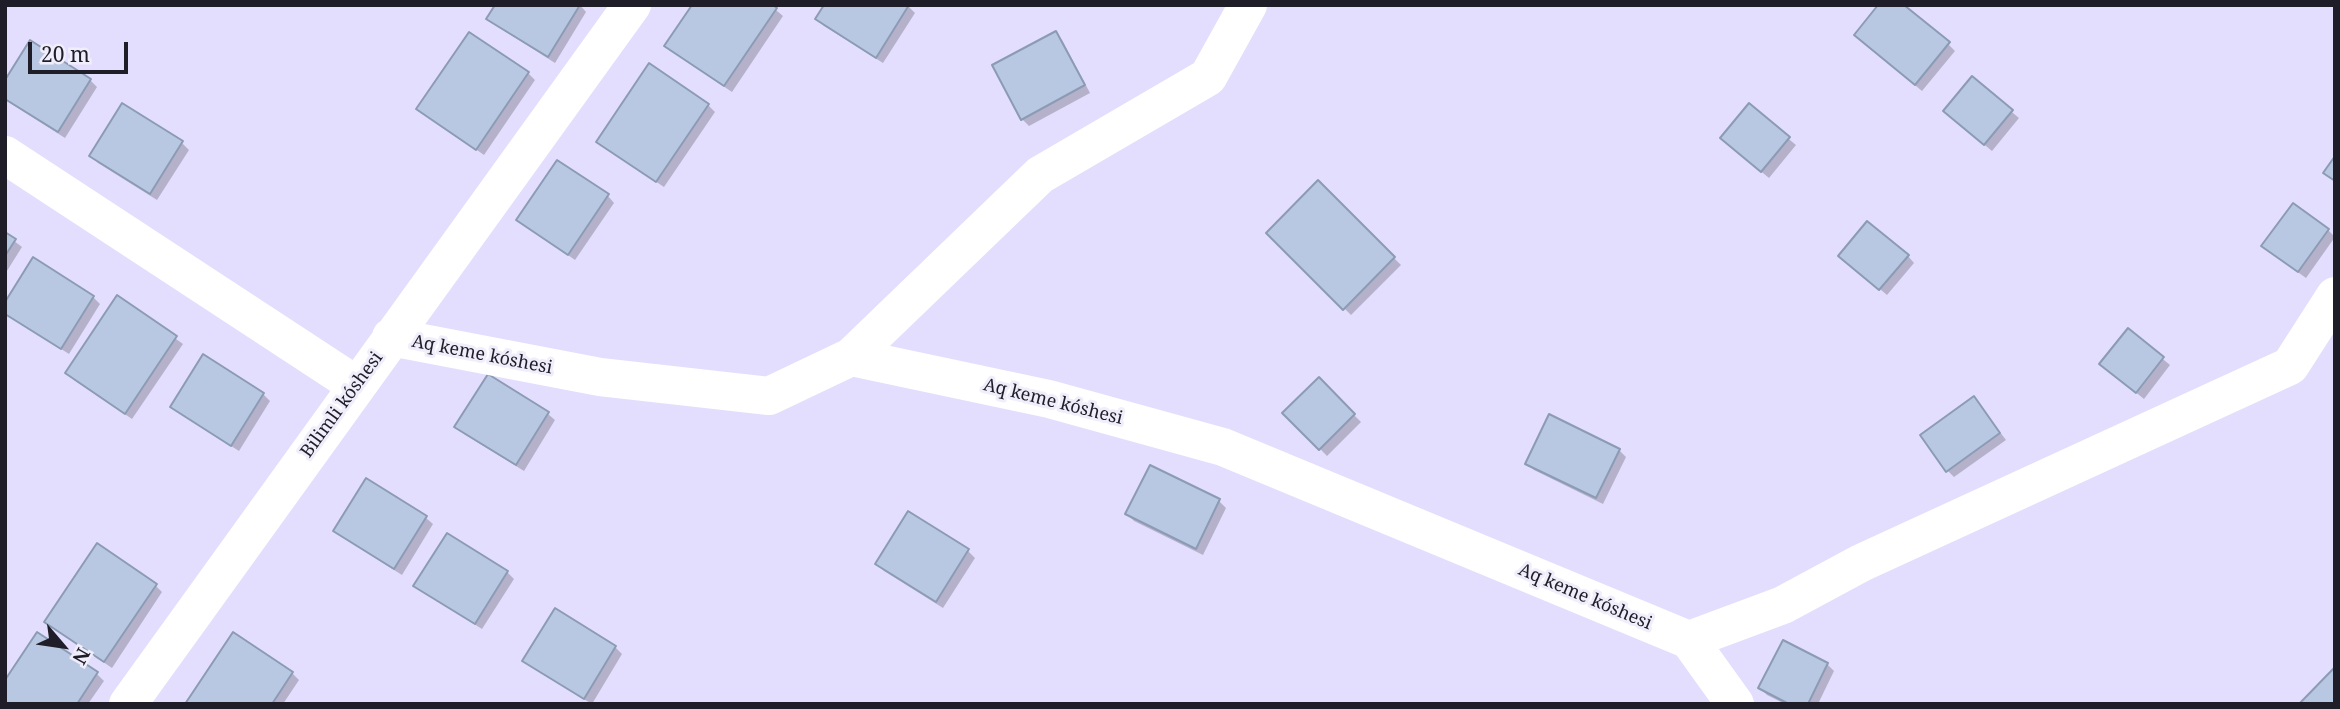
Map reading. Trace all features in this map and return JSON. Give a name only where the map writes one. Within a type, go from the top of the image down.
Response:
[{"type":"street","name":"Bilimli kóshesi","points":[[128,704],[632,5]]},
{"type":"street","points":[[851,358],[1040,175],[1208,77],[1248,5]]},
{"type":"street","points":[[5,155],[356,386]]},
{"type":"street","points":[[1735,704],[1689,640],[1783,605],[1861,563],[2290,366],[2335,296]]},
{"type":"street","name":"Aq keme kóshesi","points":[[391,337],[600,377],[769,396],[851,358],[1049,398],[1223,447],[1689,640]]},
{"type":"building","points":[[495,5],[580,5],[548,57],[486,19]]},
{"type":"building","points":[[692,5],[773,5],[777,8],[724,86],[664,46]]},
{"type":"building","points":[[824,5],[909,5],[876,58],[815,19]]},
{"type":"building","points":[[1878,5],[1904,5],[1950,42],[1915,85],[1854,35]]},
{"type":"building","points":[[1056,31],[1085,85],[1021,120],[992,65]]},
{"type":"building","points":[[469,32],[529,72],[476,150],[416,109]]},
{"type":"building","points":[[30,40],[91,79],[58,132],[5,99],[5,80]]},
{"type":"building","points":[[649,63],[709,104],[656,182],[596,142]]},
{"type":"building","points":[[1972,76],[2013,110],[1984,145],[1943,111]]},
{"type":"building","points":[[122,103],[183,141],[150,194],[89,156]]},
{"type":"building","points":[[1749,103],[1790,137],[1761,172],[1720,138]]},
{"type":"building","points":[[2335,156],[2335,181],[2323,173]]},
{"type":"building","points":[[557,160],[609,194],[568,255],[516,220]]},
{"type":"building","points":[[1318,180],[1395,257],[1343,310],[1266,233]]},
{"type":"building","points":[[2293,203],[2329,229],[2298,272],[2261,246]]},
{"type":"building","points":[[1867,221],[1909,255],[1879,290],[1838,256]]},
{"type":"building","points":[[5,232],[16,239],[5,256]]},
{"type":"building","points":[[33,257],[94,296],[61,349],[5,314],[5,302]]},
{"type":"building","points":[[117,295],[177,336],[125,414],[65,373]]},
{"type":"building","points":[[2128,328],[2164,357],[2136,393],[2099,364]]},
{"type":"building","points":[[203,354],[264,393],[231,446],[170,407]]},
{"type":"building","points":[[488,374],[549,412],[516,465],[454,427]]},
{"type":"building","points":[[1319,377],[1355,414],[1319,450],[1282,413]]},
{"type":"building","points":[[1974,396],[2000,433],[1946,472],[1920,435]]},
{"type":"building","points":[[1549,414],[1620,449],[1596,498],[1525,464]]},
{"type":"building","points":[[1150,465],[1220,499],[1196,549],[1125,514]]},
{"type":"building","points":[[366,478],[427,516],[394,569],[333,531]]},
{"type":"building","points":[[908,511],[969,549],[936,602],[875,564]]},
{"type":"building","points":[[447,533],[508,571],[475,624],[413,586]]},
{"type":"building","points":[[97,543],[157,584],[104,662],[44,622]]},
{"type":"building","points":[[555,608],[616,646],[584,699],[522,661]]},
{"type":"building","points":[[37,632],[98,672],[77,704],[5,704],[5,680]]},
{"type":"building","points":[[233,632],[293,672],[272,704],[185,704]]},
{"type":"building","points":[[1783,640],[1828,663],[1808,704],[1789,704],[1758,688]]},
{"type":"building","points":[[2335,667],[2335,704],[2299,704]]}]
